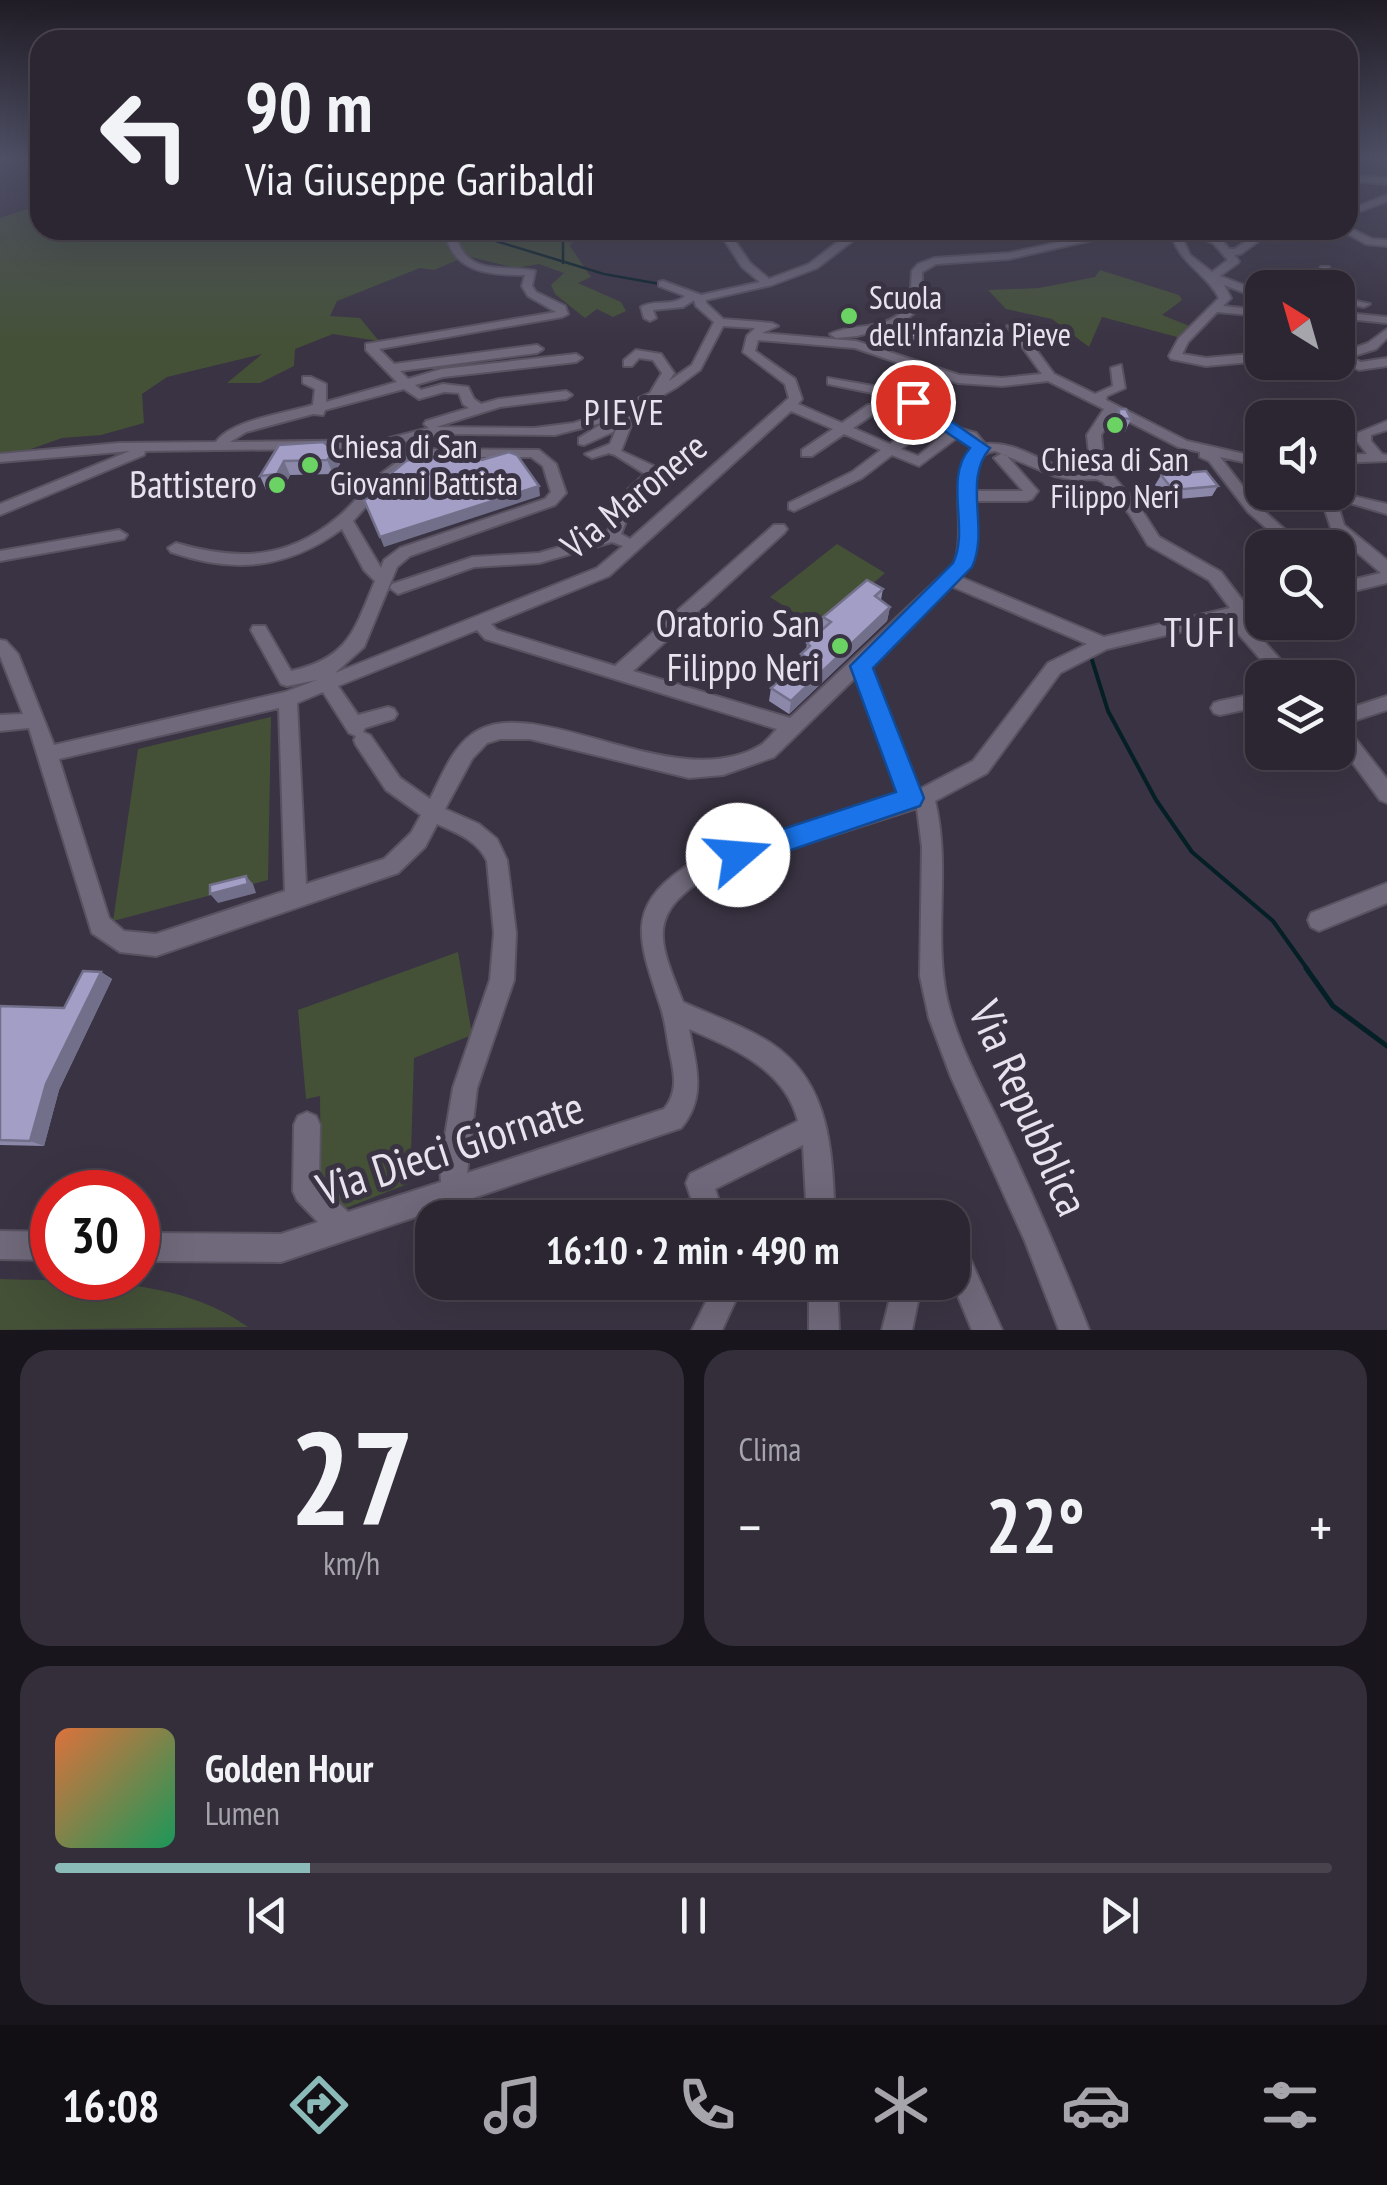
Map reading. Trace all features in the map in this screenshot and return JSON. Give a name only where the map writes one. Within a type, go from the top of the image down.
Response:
[{"type":"street","points":[[1358,220],[1366,225]]},
{"type":"street","points":[[1358,237],[1387,240]]},
{"type":"street","points":[[450,240],[464,258],[488,272],[531,273],[527,286],[532,294],[561,308],[562,314],[370,348],[419,395],[444,388],[464,390],[468,401],[479,409]]},
{"type":"street","points":[[731,240],[741,258],[768,283]]},
{"type":"street","points":[[650,318],[648,308],[683,304],[768,283],[813,266],[847,240]]},
{"type":"street","points":[[947,240],[957,260]]},
{"type":"street","points":[[737,323],[754,334],[870,331],[897,321],[916,306],[920,266],[1008,258],[1073,240]]},
{"type":"street","points":[[1178,240],[1189,260],[1213,276],[1245,289]]},
{"type":"street","points":[[1213,276],[1232,264],[1229,252],[1214,240]]},
{"type":"street","points":[[1229,252],[1237,252],[1254,240]]},
{"type":"street","points":[[1213,276],[1225,298],[1183,340],[1175,356],[1206,362],[1245,359]]},
{"type":"street","points":[[662,284],[701,297]]},
{"type":"street","points":[[701,297],[700,304],[720,322],[856,345],[958,379],[1002,382],[1050,378],[1214,458],[1253,509],[1277,530]]},
{"type":"street","points":[[1355,301],[1364,304]]},
{"type":"street","points":[[1216,309],[1245,312]]},
{"type":"street","points":[[1355,318],[1387,320]]},
{"type":"street","points":[[897,321],[933,334],[986,328]]},
{"type":"street","points":[[589,444],[624,412],[698,366],[720,322]]},
{"type":"street","points":[[1014,326],[1050,378]]},
{"type":"street","points":[[1387,332],[1381,344],[1345,354],[1342,360],[1359,366],[1387,362]]},
{"type":"street","points":[[754,334],[749,352],[796,388],[790,406],[919,462]]},
{"type":"street","points":[[392,368],[536,350]]},
{"type":"street","points":[[628,364],[636,354],[657,350],[668,372],[658,390]]},
{"type":"street","points":[[219,448],[226,436],[241,429],[442,372],[576,358]]},
{"type":"street","points":[[1098,474],[1094,435],[1118,388],[1118,368]]},
{"type":"street","points":[[307,380],[322,387],[318,409]]},
{"type":"street","points":[[832,381],[896,394],[956,432],[970,436],[982,448],[1008,449],[1061,474],[1098,474],[1108,479],[1136,512],[1153,541],[1216,576],[1236,613],[1274,660]]},
{"type":"street","points":[[383,444],[479,409],[566,396]]},
{"type":"street","name":"Via Maronere","points":[[48,754],[288,698],[326,676],[480,624],[584,583],[634,546],[790,406]]},
{"type":"street","points":[[807,453],[872,408]]},
{"type":"street","points":[[417,430],[532,432],[624,412]]},
{"type":"street","points":[[616,451],[624,412]]},
{"type":"street","points":[[1382,458],[1364,441],[1366,434],[1387,425]]},
{"type":"street","points":[[567,426],[576,439],[616,451],[652,470],[652,476],[630,494],[613,536]]},
{"type":"street","points":[[794,506],[858,476],[921,426]]},
{"type":"street","points":[[906,474],[956,432]]},
{"type":"street","points":[[0,458],[66,450],[383,444],[419,452],[542,456],[559,493],[550,502],[418,546],[390,564],[390,584],[358,642],[326,676],[286,679],[259,630]]},
{"type":"street","points":[[0,510],[123,457],[154,448]]},
{"type":"street","points":[[0,646],[9,654],[48,754],[100,925],[120,941],[156,945],[391,866],[406,855],[465,753],[480,738],[499,730],[530,731],[689,770],[750,759],[767,751],[950,579],[970,549],[969,464],[982,448]]},
{"type":"street","points":[[1196,448],[1245,458]]},
{"type":"street","points":[[176,548],[220,562],[272,558],[320,537],[345,520],[383,478],[419,452]]},
{"type":"street","points":[[968,496],[1027,496],[1031,491],[1001,458]]},
{"type":"street","points":[[1355,459],[1382,458]]},
{"type":"street","points":[[1355,501],[1387,510]]},
{"type":"street","points":[[1332,510],[1337,528],[1387,573]]},
{"type":"street","points":[[345,520],[370,566],[390,584]]},
{"type":"street","points":[[619,673],[780,529]]},
{"type":"street","points":[[0,556],[119,535]]},
{"type":"street","points":[[390,584],[473,562],[539,558],[613,536],[634,546]]},
{"type":"street","points":[[1355,581],[1387,573]]},
{"type":"street","points":[[950,579],[1104,644]]},
{"type":"street","points":[[819,1200],[815,1126],[800,1092],[773,1060],[674,1010],[649,931],[657,901],[674,882],[704,867],[917,798],[980,767],[1054,668],[1104,644],[1245,611]]},
{"type":"street","points":[[480,624],[491,635],[794,727]]},
{"type":"street","name":"Via Repubblica","points":[[861,666],[874,705],[933,825],[931,940],[935,999],[956,1059],[1048,1256],[1074,1330]]},
{"type":"street","points":[[326,676],[393,784],[433,812],[472,830],[490,846],[497,860],[504,933],[502,980],[465,1088],[453,1166],[456,1194]]},
{"type":"street","points":[[839,685],[874,705]]},
{"type":"street","points":[[288,698],[296,898]]},
{"type":"street","points":[[1220,708],[1245,703]]},
{"type":"street","points":[[1355,713],[1387,703]]},
{"type":"street","points":[[358,731],[388,714]]},
{"type":"street","points":[[0,723],[35,720]]},
{"type":"street","points":[[1355,752],[1387,794]]},
{"type":"street","points":[[1319,920],[1387,894]]},
{"type":"street","name":"Via Dieci Giornate","points":[[160,1247],[281,1248],[456,1194],[672,1119],[682,1111],[688,1090],[674,1010]]},
{"type":"street","points":[[307,1125],[306,1190],[343,1227]]},
{"type":"street","points":[[705,1200],[699,1183],[815,1126]]},
{"type":"street","points":[[0,1244],[30,1245]]},
{"type":"street","points":[[970,1291],[987,1330]]},
{"type":"street","points":[[707,1330],[721,1300]]},
{"type":"street","points":[[823,1300],[824,1330]]},
{"type":"street","points":[[897,1330],[904,1300]]},
{"type":"green space","points":[[0,219],[30,219],[30,240],[574,240],[570,246],[591,277],[578,283],[621,302],[626,311],[613,317],[597,309],[585,318],[555,294],[551,285],[564,273],[539,264],[515,268],[467,256],[434,270],[420,268],[337,301],[330,316],[360,318],[379,341],[333,334],[295,349],[294,366],[260,383],[227,383],[262,354],[167,377],[142,394],[144,423],[101,435],[62,438],[0,460]]},
{"type":"green space","points":[[1100,270],[1179,295],[1182,300],[1162,315],[1192,327],[1181,338],[1102,317],[1089,347],[1052,319],[1006,309],[988,290],[1039,288],[1095,277]]},
{"type":"green space","points":[[837,544],[885,573],[820,629],[770,597]]},
{"type":"green space","points":[[271,717],[268,880],[113,921],[138,749]]},
{"type":"green space","points":[[458,952],[472,1035],[414,1058],[410,1183],[341,1210],[321,1192],[320,1096],[306,1099],[298,1010]]},
{"type":"green space","points":[[0,1279],[30,1280],[30,1300],[160,1300],[160,1290],[220,1310],[248,1327],[0,1330]]},
{"type":"building","points":[[912,327],[924,334],[912,338],[902,331]]},
{"type":"building","points":[[1119,409],[1126,409],[1131,419],[1119,418]]},
{"type":"building","points":[[323,442],[335,451],[327,460],[284,461],[277,474],[260,476],[279,445]]},
{"type":"building","points":[[442,450],[469,451],[482,460],[509,452],[517,455],[539,486],[380,537],[364,500],[381,491],[378,484],[406,461]]},
{"type":"building","points":[[1206,471],[1218,486],[1173,490],[1161,475]]},
{"type":"building","name":"Oratorio San Filippo Neri","points":[[867,580],[883,589],[875,596],[890,607],[791,701],[771,688],[806,657],[801,654],[810,646],[807,643],[831,622],[823,617]]},
{"type":"building","points":[[246,876],[248,884],[210,894],[210,885]]},
{"type":"building","points":[[83,971],[101,972],[46,1084],[30,1141],[0,1140],[0,1006],[64,1008]]},
{"type":"waterway","points":[[493,240],[563,261]]},
{"type":"waterway","points":[[563,240],[563,261]]},
{"type":"waterway","points":[[563,261],[660,284]]},
{"type":"waterway","points":[[1092,660],[1108,711],[1156,800],[1192,852],[1273,921],[1308,970]]},
{"type":"waterway","points":[[1306,968],[1333,1006],[1387,1046]]},
{"type":"place","name":"Scuola dell'Infanzia Pieve","points":[[849,316]]},
{"type":"place","name":"Chiesa di San Filippo Neri","points":[[1115,425]]},
{"type":"place","name":"Chiesa di San Giovanni Battista","points":[[310,465]]},
{"type":"place","name":"Battistero","points":[[277,485]]},
{"type":"place","name":"Oratorio San Filippo Neri","points":[[840,646]]},
{"type":"district","name":"PIEVE","points":[[625,413]]},
{"type":"district","name":"TUFI","points":[[1201,633]]},
{"type":"route","points":[[738,855],[911,798],[861,666],[961,567],[970,549],[967,473],[974,454],[982,448],[970,436],[956,432],[913,402]]}]
